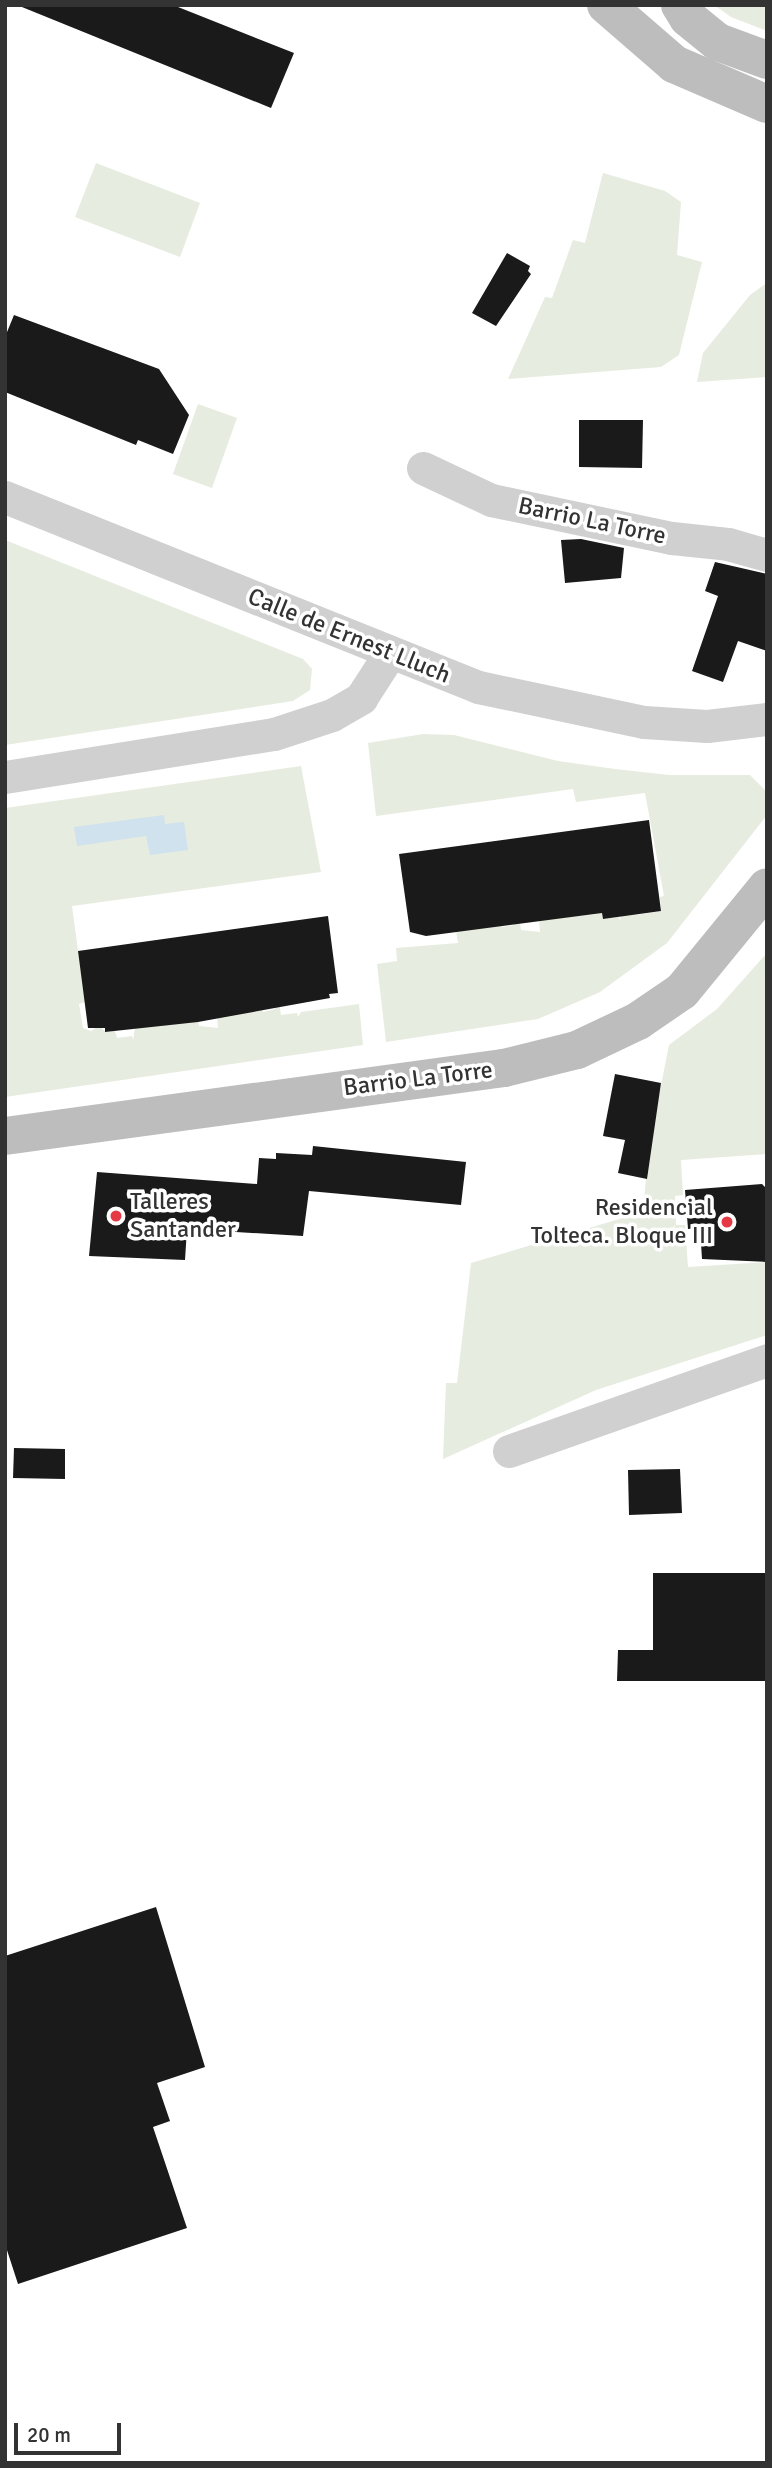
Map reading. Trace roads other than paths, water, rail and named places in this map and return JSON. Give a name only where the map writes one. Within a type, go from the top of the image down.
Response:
[{"type":"main road","points":[[606,5],[674,64],[767,104]]},
{"type":"main road","points":[[680,5],[688,18],[718,42],[767,60]]},
{"type":"main road","name":"Barrio La Torre","points":[[5,1136],[504,1068],[577,1050],[638,1021],[682,991],[767,887]]},
{"type":"street","name":"Barrio La Torre","points":[[424,467],[491,500],[672,538],[728,544],[767,555]]},
{"type":"street","name":"Calle de Ernest Lluch","points":[[5,497],[478,687],[644,722],[707,726],[764,736]]},
{"type":"street","points":[[5,777],[274,734],[332,715],[361,698],[390,653]]},
{"type":"street","points":[[509,1451],[767,1360]]},
{"type":"water","points":[[164,815],[165,824],[184,822],[188,850],[150,855],[146,836],[77,846],[74,827]]},
{"type":"place","name":"Talleres Santander","points":[[116,1216]]},
{"type":"place","name":"Residencial Tolteca. Bloque III","points":[[727,1222]]}]
